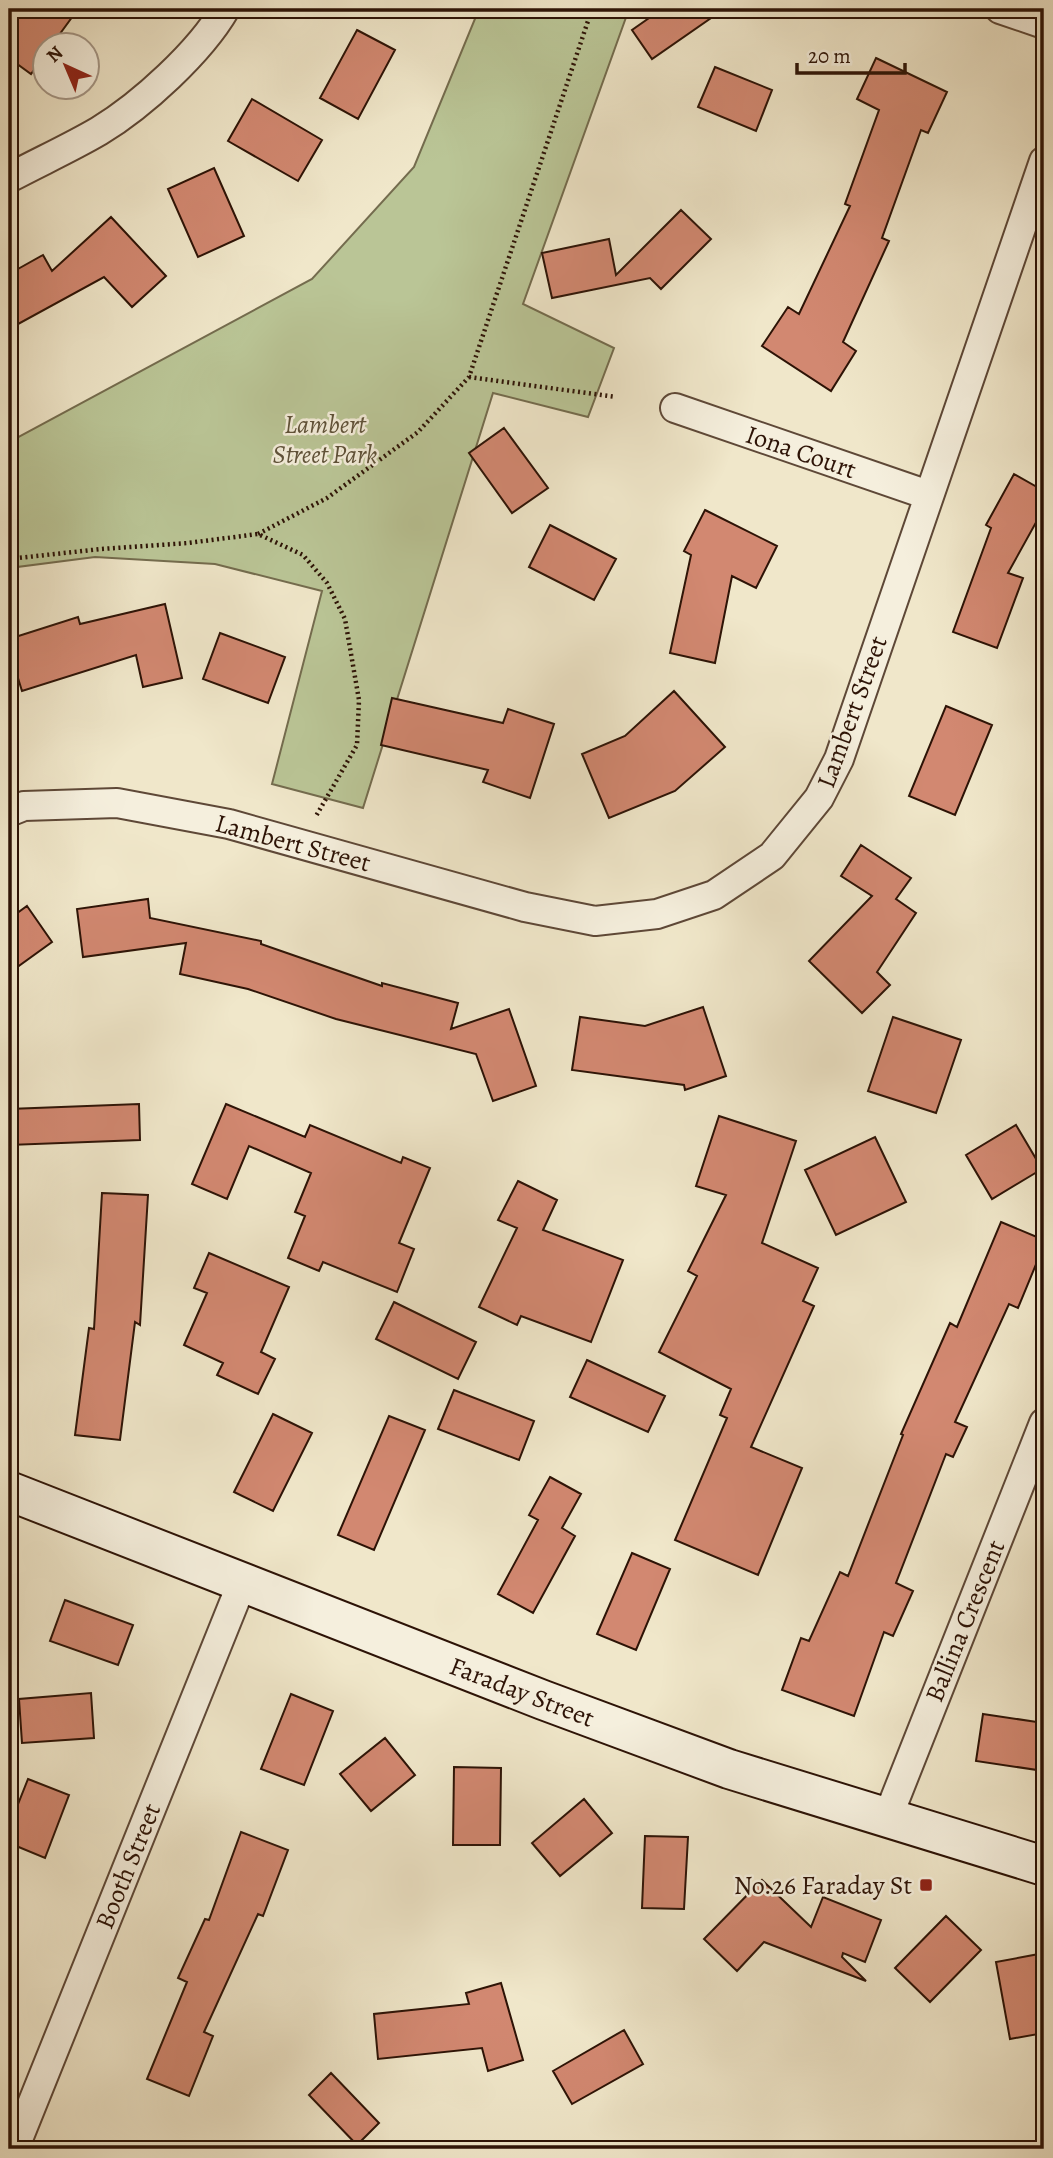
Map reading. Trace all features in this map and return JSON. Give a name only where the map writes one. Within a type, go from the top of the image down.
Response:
[{"type":"street","points":[[9,178],[101,130],[156,88],[212,30],[225,9]]},
{"type":"street","points":[[1000,9],[1044,24]]},
{"type":"street","name":"Lambert Street","points":[[9,812],[24,806],[117,803],[217,821],[525,907],[595,921],[657,914],[715,895],[772,856],[820,798],[839,759],[1044,161]]},
{"type":"street","name":"Iona Court","points":[[675,408],[928,495]]},
{"type":"street","name":"Ballina Crescent","points":[[887,1819],[1044,1423]]},
{"type":"street","name":"Faraday Street","points":[[9,1491],[543,1700],[729,1769],[1044,1866]]},
{"type":"street","name":"Booth Street","points":[[14,2149],[242,1583]]},
{"type":"path","points":[[9,559],[258,534],[327,498],[418,432],[470,377],[592,9]]},
{"type":"path","points":[[470,377],[616,397]]},
{"type":"path","points":[[258,534],[303,555],[327,583],[345,619],[359,700],[357,745],[316,816]]},
{"type":"green space","name":"Lambert Street Park","points":[[479,9],[629,9],[523,304],[614,348],[588,417],[493,393],[363,808],[272,784],[322,591],[215,564],[95,557],[9,568],[9,442],[312,279],[414,167]]},
{"type":"building","points":[[9,9],[78,9],[61,32],[32,32],[31,74],[9,58]]},
{"type":"building","points":[[662,9],[724,9],[652,59],[632,30]]},
{"type":"building","points":[[357,30],[395,50],[358,119],[320,98]]},
{"type":"building","points":[[876,58],[947,92],[928,133],[921,130],[882,238],[889,241],[843,342],[856,351],[831,391],[762,346],[788,307],[799,314],[850,206],[845,204],[879,110],[857,99]]},
{"type":"building","points":[[715,67],[772,90],[756,131],[698,107]]},
{"type":"building","points":[[252,99],[322,140],[298,181],[228,141]]},
{"type":"building","points":[[214,168],[244,236],[198,257],[168,189]]},
{"type":"building","points":[[681,210],[711,239],[661,289],[650,278],[552,298],[542,253],[609,239],[616,275]]},
{"type":"building","points":[[111,217],[166,276],[132,307],[104,277],[9,329],[9,274],[43,255],[52,271]]},
{"type":"building","points":[[504,428],[548,488],[512,513],[469,453]]},
{"type":"building","points":[[1014,474],[1044,491],[1044,508],[1008,573],[1023,578],[997,648],[953,632],[991,528],[986,525]]},
{"type":"building","points":[[705,510],[777,546],[756,588],[732,576],[715,663],[670,653],[691,555],[684,551]]},
{"type":"building","points":[[550,525],[616,559],[594,600],[529,567]]},
{"type":"building","points":[[165,604],[182,678],[143,687],[136,655],[22,691],[9,649],[9,639],[78,617],[80,624]]},
{"type":"building","points":[[220,633],[285,657],[268,703],[203,679]]},
{"type":"building","points":[[674,691],[725,747],[675,791],[609,818],[582,754],[625,736]]},
{"type":"building","points":[[392,698],[503,723],[508,709],[554,724],[530,798],[483,782],[488,770],[381,745]]},
{"type":"building","points":[[946,706],[992,725],[955,815],[909,796]]},
{"type":"building","points":[[861,845],[911,878],[896,899],[916,913],[877,972],[890,985],[862,1013],[809,961],[872,896],[841,876]]},
{"type":"building","points":[[148,899],[150,918],[261,941],[261,944],[382,986],[382,983],[458,1003],[451,1029],[509,1009],[536,1086],[493,1101],[476,1054],[336,1019],[248,989],[180,974],[186,943],[83,957],[77,909]]},
{"type":"building","points":[[27,906],[52,942],[9,973],[9,919]]},
{"type":"building","points":[[703,1007],[726,1076],[685,1090],[684,1085],[572,1070],[580,1017],[645,1026]]},
{"type":"building","points":[[893,1017],[961,1040],[936,1113],[868,1091]]},
{"type":"building","points":[[139,1104],[140,1140],[9,1145],[9,1109]]},
{"type":"building","points":[[226,1104],[305,1137],[310,1125],[401,1163],[403,1157],[430,1168],[399,1243],[414,1249],[397,1292],[323,1262],[319,1271],[288,1258],[305,1216],[295,1212],[311,1173],[249,1146],[227,1199],[192,1184]]},
{"type":"building","points":[[719,1116],[796,1141],[762,1243],[818,1268],[803,1301],[814,1306],[751,1447],[802,1468],[758,1575],[675,1540],[727,1418],[720,1415],[731,1389],[659,1352],[697,1276],[688,1271],[726,1195],[696,1186]]},
{"type":"building","points":[[1016,1125],[1042,1169],[992,1199],[966,1155]]},
{"type":"building","points":[[875,1137],[906,1202],[836,1235],[805,1170]]},
{"type":"building","points":[[518,1181],[557,1200],[543,1230],[623,1260],[591,1342],[521,1316],[517,1325],[479,1307],[517,1228],[498,1220]]},
{"type":"building","points":[[102,1193],[148,1195],[140,1325],[135,1322],[120,1440],[75,1435],[89,1328],[94,1329]]},
{"type":"building","points":[[1001,1222],[1044,1240],[1044,1245],[1018,1308],[1009,1304],[955,1422],[967,1427],[953,1457],[946,1454],[896,1583],[913,1591],[893,1636],[884,1632],[854,1716],[782,1690],[801,1638],[809,1641],[840,1572],[848,1576],[903,1435],[901,1434],[950,1323],[957,1327]]},
{"type":"building","points":[[209,1253],[289,1287],[261,1352],[275,1359],[258,1394],[217,1375],[223,1363],[184,1345],[207,1293],[194,1288]]},
{"type":"building","points":[[394,1302],[476,1342],[458,1379],[376,1339]]},
{"type":"building","points":[[587,1360],[665,1396],[648,1432],[570,1397]]},
{"type":"building","points":[[454,1390],[534,1421],[519,1460],[438,1429]]},
{"type":"building","points":[[273,1414],[312,1433],[273,1511],[234,1492]]},
{"type":"building","points":[[389,1416],[425,1430],[374,1550],[338,1535]]},
{"type":"building","points":[[550,1477],[581,1494],[562,1528],[575,1536],[533,1613],[498,1594],[538,1520],[529,1515]]},
{"type":"building","points":[[632,1553],[670,1569],[636,1650],[597,1634]]},
{"type":"building","points":[[65,1600],[133,1625],[118,1665],[50,1641]]},
{"type":"building","points":[[91,1693],[94,1738],[22,1743],[19,1699]]},
{"type":"building","points":[[291,1694],[333,1711],[304,1785],[261,1769]]},
{"type":"building","points":[[983,1714],[1044,1723],[1044,1771],[976,1761]]},
{"type":"building","points":[[385,1738],[415,1775],[371,1811],[340,1774]]},
{"type":"building","points":[[454,1767],[501,1768],[500,1845],[453,1845]]},
{"type":"building","points":[[28,1779],[69,1795],[45,1858],[9,1843],[9,1827]]},
{"type":"building","points":[[584,1799],[612,1833],[560,1876],[532,1843]]},
{"type":"building","points":[[241,1832],[288,1850],[263,1916],[258,1914],[204,2032],[213,2036],[189,2096],[147,2079],[187,1982],[178,1978],[205,1919],[209,1920]]},
{"type":"building","points":[[645,1836],[688,1837],[684,1909],[642,1908]]},
{"type":"building","points":[[762,1880],[811,1927],[823,1897],[881,1920],[865,1962],[843,1953],[842,1957],[866,1981],[764,1942],[737,1971],[704,1939]]},
{"type":"building","points":[[946,1916],[981,1950],[930,2002],[895,1968]]},
{"type":"building","points":[[1039,1954],[1044,1982],[1044,2033],[1010,2039],[996,1962]]},
{"type":"building","points":[[501,1983],[523,2060],[488,2071],[482,2048],[378,2059],[374,2014],[469,2004],[466,1993]]},
{"type":"building","points":[[624,2030],[643,2064],[572,2104],[553,2071]]},
{"type":"building","points":[[331,2073],[379,2123],[357,2145],[309,2095]]},
{"type":"place","name":"No.26 Faraday St","points":[[926,1885]]}]
